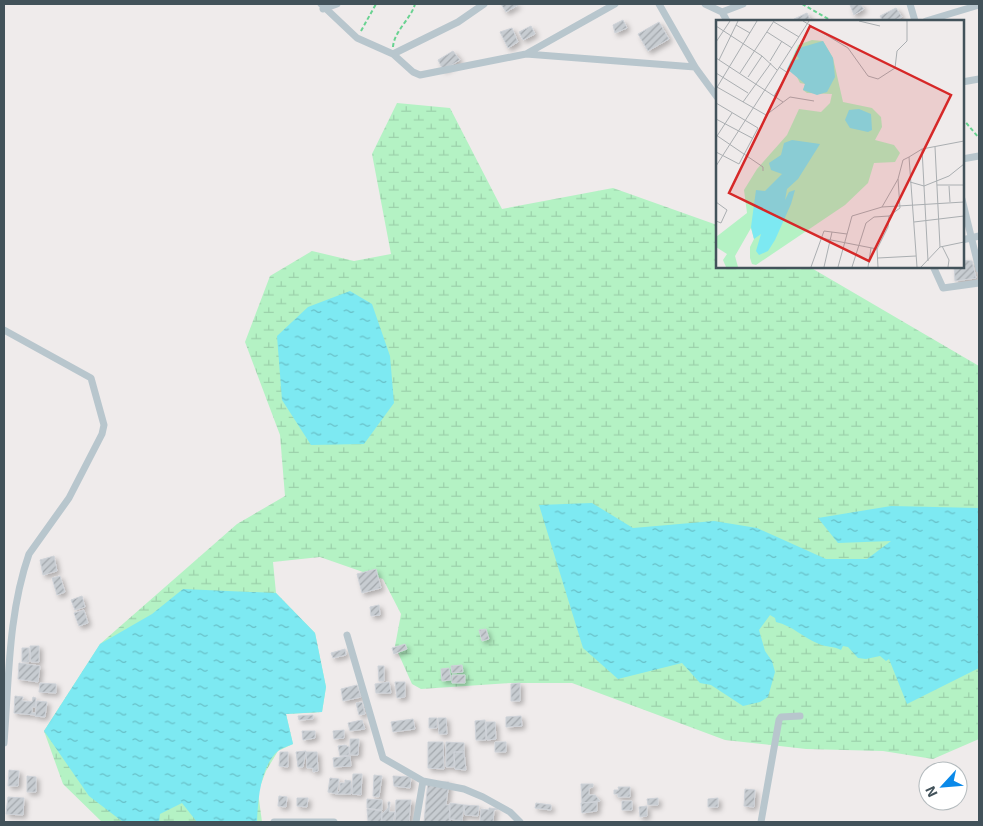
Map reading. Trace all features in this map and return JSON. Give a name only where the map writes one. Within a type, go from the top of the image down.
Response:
[{"type":"street","points":[[322,6],[337,4]]},
{"type":"street","points":[[393,54],[458,22],[484,4]]},
{"type":"street","points":[[526,54],[616,4]]},
{"type":"street","points":[[659,4],[695,66],[716,94]]},
{"type":"street","points":[[705,4],[722,12],[726,20]]},
{"type":"street","points":[[722,12],[743,4]]},
{"type":"street","points":[[910,4],[915,20]]},
{"type":"street","points":[[929,20],[979,5]]},
{"type":"street","points":[[322,6],[357,38],[393,54],[420,75],[526,54],[695,66]]},
{"type":"street","points":[[963,82],[979,79]]},
{"type":"street","points":[[963,159],[979,156]]},
{"type":"street","points":[[963,202],[976,237],[979,269]]},
{"type":"street","points":[[963,240],[976,237]]},
{"type":"street","points":[[933,268],[943,288],[979,282]]},
{"type":"street","points":[[4,330],[91,378],[104,429],[68,498],[30,554],[26,565],[16,598],[4,743]]},
{"type":"street","points":[[346,635],[380,754],[387,762],[412,773],[423,781],[464,789],[483,797],[510,812],[520,822]]},
{"type":"street","points":[[761,822],[779,720],[781,717],[800,716]]},
{"type":"street","points":[[416,822],[423,781]]},
{"type":"street","points":[[274,822],[334,822]]},
{"type":"path","points":[[357,38],[376,4]]},
{"type":"path","points":[[393,54],[393,41],[413,12],[415,4]]},
{"type":"path","points":[[802,4],[830,20]]},
{"type":"path","points":[[963,119],[979,138]]},
{"type":"green space","points":[[397,103],[450,108],[502,209],[613,188],[716,225],[716,268],[811,268],[979,366],[979,739],[933,759],[883,751],[806,749],[725,740],[572,683],[510,683],[421,689],[412,684],[395,646],[401,614],[383,579],[320,557],[273,562],[276,593],[315,633],[326,687],[322,712],[286,714],[293,744],[278,751],[266,771],[258,792],[262,822],[102,822],[63,784],[44,731],[100,644],[237,524],[285,496],[280,435],[245,342],[270,276],[312,251],[354,261],[391,254],[372,154]]},
{"type":"water","points":[[350,291],[372,304],[390,356],[394,403],[364,444],[311,445],[282,400],[277,336],[308,307]]},
{"type":"water","points":[[592,503],[633,528],[714,521],[757,528],[826,559],[867,559],[891,541],[838,543],[818,518],[891,506],[979,508],[979,668],[907,704],[889,659],[886,661],[880,656],[866,659],[858,658],[848,647],[843,646],[841,650],[824,646],[788,626],[776,622],[775,618],[770,615],[759,630],[765,651],[772,661],[775,672],[768,697],[760,702],[743,706],[711,685],[700,683],[682,663],[618,679],[583,648],[539,505]]},
{"type":"water","points":[[183,589],[276,593],[315,633],[326,687],[322,712],[286,714],[293,744],[278,751],[267,766],[261,784],[257,822],[197,822],[182,803],[160,814],[159,822],[123,822],[89,796],[44,731],[100,644],[152,614]]},
{"type":"building","points":[[501,4],[517,4],[518,5],[506,12]]},
{"type":"building","points":[[860,4],[864,9],[854,15],[850,5]]},
{"type":"building","points":[[896,8],[902,17],[894,20],[882,20],[880,16]]},
{"type":"building","points":[[807,13],[810,20],[795,20]]},
{"type":"building","points":[[623,20],[627,28],[615,33],[613,25]]},
{"type":"building","points":[[659,22],[669,39],[648,51],[638,34]]},
{"type":"building","points":[[531,26],[535,34],[523,40],[519,32]]},
{"type":"building","points":[[512,28],[518,42],[508,48],[500,32]]},
{"type":"building","points":[[453,51],[460,60],[443,70],[438,60]]},
{"type":"building","points":[[963,260],[972,261],[976,278],[955,281],[954,268],[963,268]]},
{"type":"building","points":[[54,556],[57,571],[43,575],[40,560]]},
{"type":"building","points":[[376,569],[381,588],[362,593],[357,574]]},
{"type":"building","points":[[60,576],[65,592],[57,595],[52,578]]},
{"type":"building","points":[[82,596],[85,607],[75,610],[71,600]]},
{"type":"building","points":[[379,605],[380,615],[371,616],[370,607]]},
{"type":"building","points":[[84,610],[88,623],[79,626],[74,613]]},
{"type":"building","points":[[486,629],[489,639],[482,641],[479,630]]},
{"type":"building","points":[[405,644],[407,649],[394,654],[392,648]]},
{"type":"building","points":[[30,646],[39,646],[39,662],[31,662]]},
{"type":"building","points":[[22,648],[29,648],[29,662],[22,662]]},
{"type":"building","points":[[345,649],[346,655],[333,658],[331,653]]},
{"type":"building","points":[[19,663],[40,666],[38,682],[18,679]]},
{"type":"building","points":[[462,665],[463,672],[452,673],[451,666]]},
{"type":"building","points":[[378,666],[384,666],[384,681],[379,681]]},
{"type":"building","points":[[449,668],[451,680],[442,681],[441,669]]},
{"type":"building","points":[[452,675],[465,675],[465,683],[452,683]]},
{"type":"building","points":[[389,682],[391,693],[376,693],[375,684]]},
{"type":"building","points":[[395,682],[405,682],[405,697],[397,698]]},
{"type":"building","points":[[40,683],[56,684],[56,693],[39,692]]},
{"type":"building","points":[[520,683],[520,701],[511,701],[511,684]]},
{"type":"building","points":[[357,685],[361,697],[343,701],[341,689]]},
{"type":"building","points":[[15,696],[23,697],[22,701],[32,702],[33,697],[36,698],[35,707],[32,707],[32,713],[35,713],[35,715],[14,713]]},
{"type":"building","points":[[37,701],[47,702],[45,717],[35,716]]},
{"type":"building","points":[[362,702],[365,714],[359,715],[356,703]]},
{"type":"building","points":[[313,715],[313,719],[299,720],[298,716]]},
{"type":"building","points":[[521,716],[522,726],[506,727],[506,717]]},
{"type":"building","points":[[429,718],[437,718],[437,728],[429,728]]},
{"type":"building","points":[[438,718],[446,718],[447,734],[439,734]]},
{"type":"building","points":[[413,719],[415,729],[393,732],[391,722]]},
{"type":"building","points":[[362,720],[365,729],[350,731],[348,723]]},
{"type":"building","points":[[485,720],[486,740],[476,740],[475,721]]},
{"type":"building","points":[[486,722],[495,722],[496,739],[487,740]]},
{"type":"building","points":[[344,730],[344,738],[334,739],[333,731]]},
{"type":"building","points":[[302,731],[315,731],[315,738],[303,740]]},
{"type":"building","points":[[350,739],[359,739],[358,755],[350,755]]},
{"type":"building","points":[[428,742],[443,742],[444,769],[428,768]]},
{"type":"building","points":[[446,742],[464,743],[464,752],[454,752],[454,767],[446,767]]},
{"type":"building","points":[[495,742],[506,742],[506,752],[495,752]]},
{"type":"building","points":[[345,745],[349,747],[349,755],[340,756],[338,746]]},
{"type":"building","points":[[306,751],[303,767],[298,767],[296,752]]},
{"type":"building","points":[[280,752],[288,752],[288,767],[279,766]]},
{"type":"building","points":[[306,752],[317,752],[318,771],[313,772],[313,768],[307,768]]},
{"type":"building","points":[[454,752],[464,752],[466,770],[455,769]]},
{"type":"building","points":[[350,756],[351,766],[334,767],[333,758]]},
{"type":"building","points":[[9,770],[19,771],[18,786],[8,786]]},
{"type":"building","points":[[353,774],[362,774],[361,795],[352,794]]},
{"type":"building","points":[[374,775],[382,776],[379,797],[373,796]]},
{"type":"building","points":[[27,776],[36,777],[36,792],[27,792]]},
{"type":"building","points":[[393,776],[411,777],[410,788],[394,786]]},
{"type":"building","points":[[330,778],[339,779],[337,794],[328,792]]},
{"type":"building","points":[[345,780],[351,781],[351,794],[337,794],[340,790],[340,783],[345,783]]},
{"type":"building","points":[[428,781],[449,782],[446,805],[450,805],[450,822],[424,822]]},
{"type":"building","points":[[581,784],[593,784],[593,787],[589,788],[589,795],[595,795],[600,801],[582,803]]},
{"type":"building","points":[[618,787],[630,787],[630,797],[618,797],[618,794],[614,794],[614,790],[619,790]]},
{"type":"building","points":[[745,789],[755,790],[754,807],[744,806]]},
{"type":"building","points":[[279,796],[287,797],[286,807],[278,806]]},
{"type":"building","points":[[8,797],[24,798],[23,815],[6,814]]},
{"type":"building","points":[[297,798],[308,798],[307,807],[297,806]]},
{"type":"building","points":[[658,798],[658,805],[648,805],[647,799]]},
{"type":"building","points":[[718,798],[718,807],[708,807],[708,799]]},
{"type":"building","points":[[367,799],[382,800],[382,810],[367,808]]},
{"type":"building","points":[[396,800],[411,800],[409,822],[395,822]]},
{"type":"building","points":[[622,801],[632,801],[632,810],[622,810]]},
{"type":"building","points":[[388,802],[390,802],[389,812],[395,812],[393,822],[382,822],[382,814],[388,808]]},
{"type":"building","points":[[597,802],[597,811],[582,813],[581,803]]},
{"type":"building","points":[[450,803],[464,805],[462,821],[449,819]]},
{"type":"building","points":[[536,803],[551,805],[551,810],[535,808]]},
{"type":"building","points":[[464,805],[479,806],[478,816],[465,815]]},
{"type":"building","points":[[647,806],[647,816],[640,817],[639,807]]},
{"type":"building","points":[[489,808],[498,809],[494,810],[493,822],[480,821],[481,809],[489,810]]},
{"type":"building","points":[[367,809],[382,811],[381,822],[368,821]]}]
